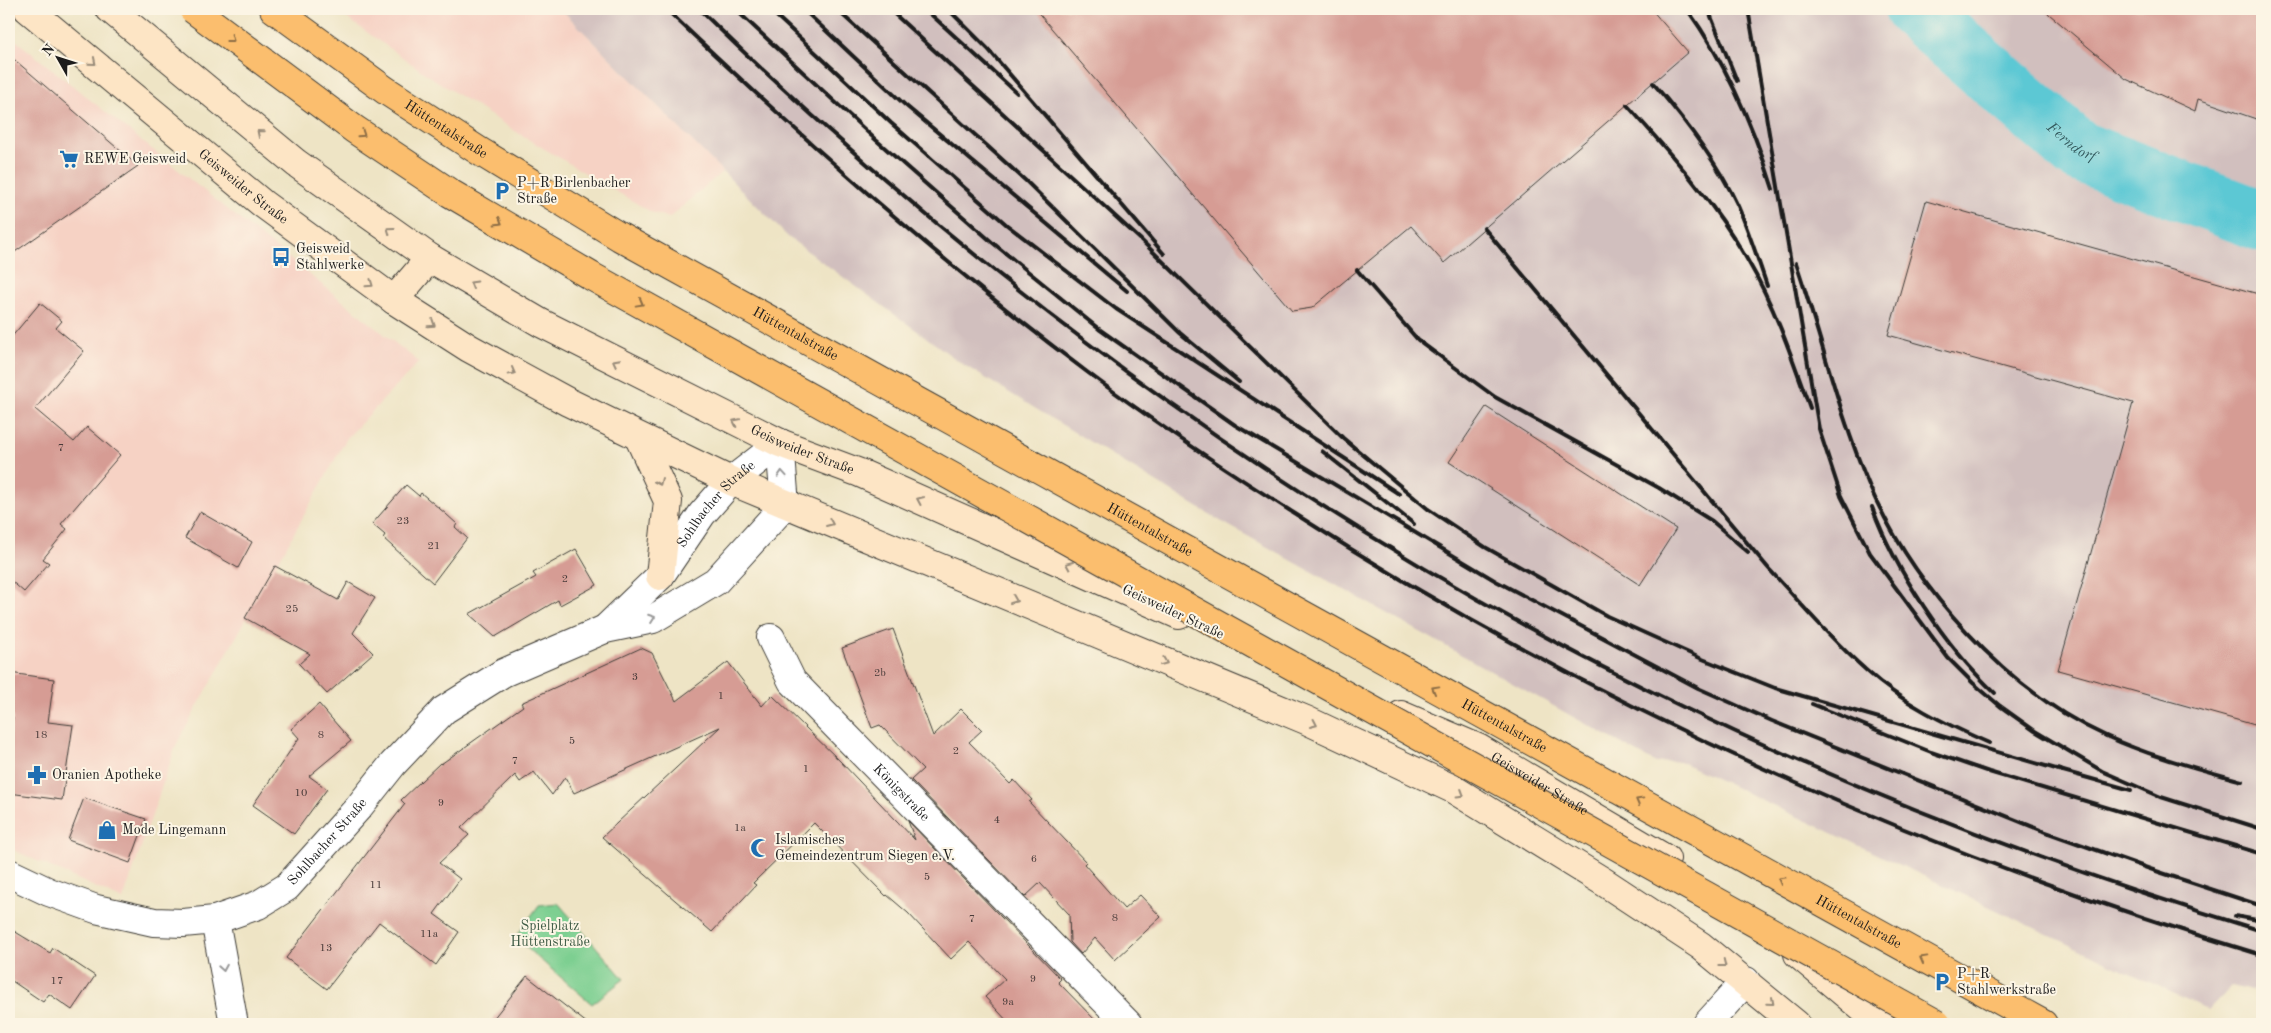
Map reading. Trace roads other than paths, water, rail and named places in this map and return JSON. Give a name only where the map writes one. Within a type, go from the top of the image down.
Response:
[{"type":"highway","points":[[193,9],[227,37],[354,129],[450,193],[591,276],[1937,1024]]},
{"type":"highway","name":"Hüttentalstraße","points":[[274,9],[385,90],[479,151],[620,237],[2042,1024]]},
{"type":"main road","name":"Geisweider Straße","points":[[28,9],[263,204],[394,300],[469,348],[639,438],[731,481],[1306,720],[1453,789],[1604,882],[1701,946],[1746,981],[1796,1024]]},
{"type":"main road","name":"Geisweider Straße","points":[[110,9],[296,163],[430,258],[540,323],[780,443],[860,473],[1478,748],[1663,857],[1794,951],[1881,1024]]},
{"type":"main road","points":[[394,300],[430,258]]},
{"type":"main road","points":[[639,438],[668,501],[660,576]]},
{"type":"street","name":"Sohlbacher Straße","points":[[604,629],[660,576],[702,514],[731,481],[780,443]]},
{"type":"street","points":[[780,443],[785,505]]},
{"type":"street","name":"Sohlbacher Straße","points":[[9,873],[49,892],[96,909],[154,922],[183,923],[215,920],[258,905],[287,887],[352,815],[393,764],[444,710],[503,673],[604,629],[654,619],[716,581],[785,505]]},
{"type":"street","name":"Königstraße","points":[[771,638],[792,681],[1128,1024]]},
{"type":"street","points":[[215,920],[234,1024]]},
{"type":"street","points":[[1707,1024],[1746,981]]},
{"type":"waterway","name":"Ferndorf","points":[[1915,9],[2078,151],[2262,221]]},
{"type":"railway","points":[[666,9],[819,151],[924,242],[1032,329],[1186,443],[1403,581],[1520,647],[1639,709],[1760,767],[1883,820],[2008,869],[2134,914],[2262,955]]},
{"type":"railway","points":[[699,9],[810,113],[924,213],[1043,308],[1164,399],[1290,485],[1419,565],[1551,640],[1687,709],[1827,773],[1898,803],[2042,858],[2115,884],[2262,931]]},
{"type":"railway","points":[[735,9],[876,140],[993,243],[1099,329],[1235,425],[1496,581],[1698,688],[1772,721],[2043,831],[2262,906]]},
{"type":"railway","points":[[769,9],[891,123],[1007,225],[1116,309],[1399,494]]},
{"type":"railway","points":[[803,9],[905,105],[1127,291]]},
{"type":"railway","points":[[836,9],[1027,182],[1180,333],[1239,382]]},
{"type":"railway","points":[[889,9],[1140,239],[1343,438],[1428,509],[1485,547],[1607,616],[1700,658],[1775,688],[2063,771]]},
{"type":"railway","points":[[925,9],[1017,93]]},
{"type":"railway","points":[[948,9],[988,49],[1164,254]]},
{"type":"railway","points":[[1687,9],[1714,51],[1737,95],[1757,141],[1773,189]]},
{"type":"railway","points":[[1708,9],[1737,81]]},
{"type":"railway","points":[[1748,9],[1819,429],[1841,496],[1870,553],[1948,658],[2000,706],[2035,731],[2102,771],[2161,797],[2262,829]]},
{"type":"railway","points":[[1653,83],[1700,142],[1730,189],[1746,226],[1767,286]]},
{"type":"railway","points":[[1627,105],[1707,199],[1748,261],[1775,314],[1810,408]]},
{"type":"railway","points":[[1484,228],[1769,569],[1829,634],[1867,671],[1895,693],[1941,720],[1989,743]]},
{"type":"railway","points":[[1796,263],[1848,431],[1869,485],[1888,523],[1910,560],[1937,597],[1966,631],[1998,663],[2033,692],[2069,716],[2106,736],[2139,750],[2242,781]]},
{"type":"railway","points":[[1357,270],[1418,340],[1495,397],[1659,488],[1712,521],[1748,552]]},
{"type":"railway","points":[[1322,451],[1414,524]]},
{"type":"railway","points":[[1872,507],[1894,556],[1924,606],[1958,653],[1995,693]]},
{"type":"railway","points":[[1812,704],[1931,752],[1989,772],[2262,854]]},
{"type":"railway","points":[[2056,769],[2131,790]]},
{"type":"railway","points":[[2235,916],[2262,921]]},
{"type":"place","name":"REWE Geisweid","points":[[69,159]]},
{"type":"place","name":"P+R Birlenbacher Straße","points":[[502,191]]},
{"type":"place","name":"Geisweid Stahlwerke","points":[[281,257]]},
{"type":"place","name":"Oranien Apotheke","points":[[37,775]]},
{"type":"place","name":"Mode Lingemann","points":[[107,830]]},
{"type":"place","name":"Islamisches Gemeindezentrum Siegen e.V.","points":[[760,848]]},
{"type":"place","name":"P+R Stahlwerkstraße","points":[[1942,982]]},
{"type":"park label","name":"Spielplatz Hüttenstraße","points":[[550,934]]}]
